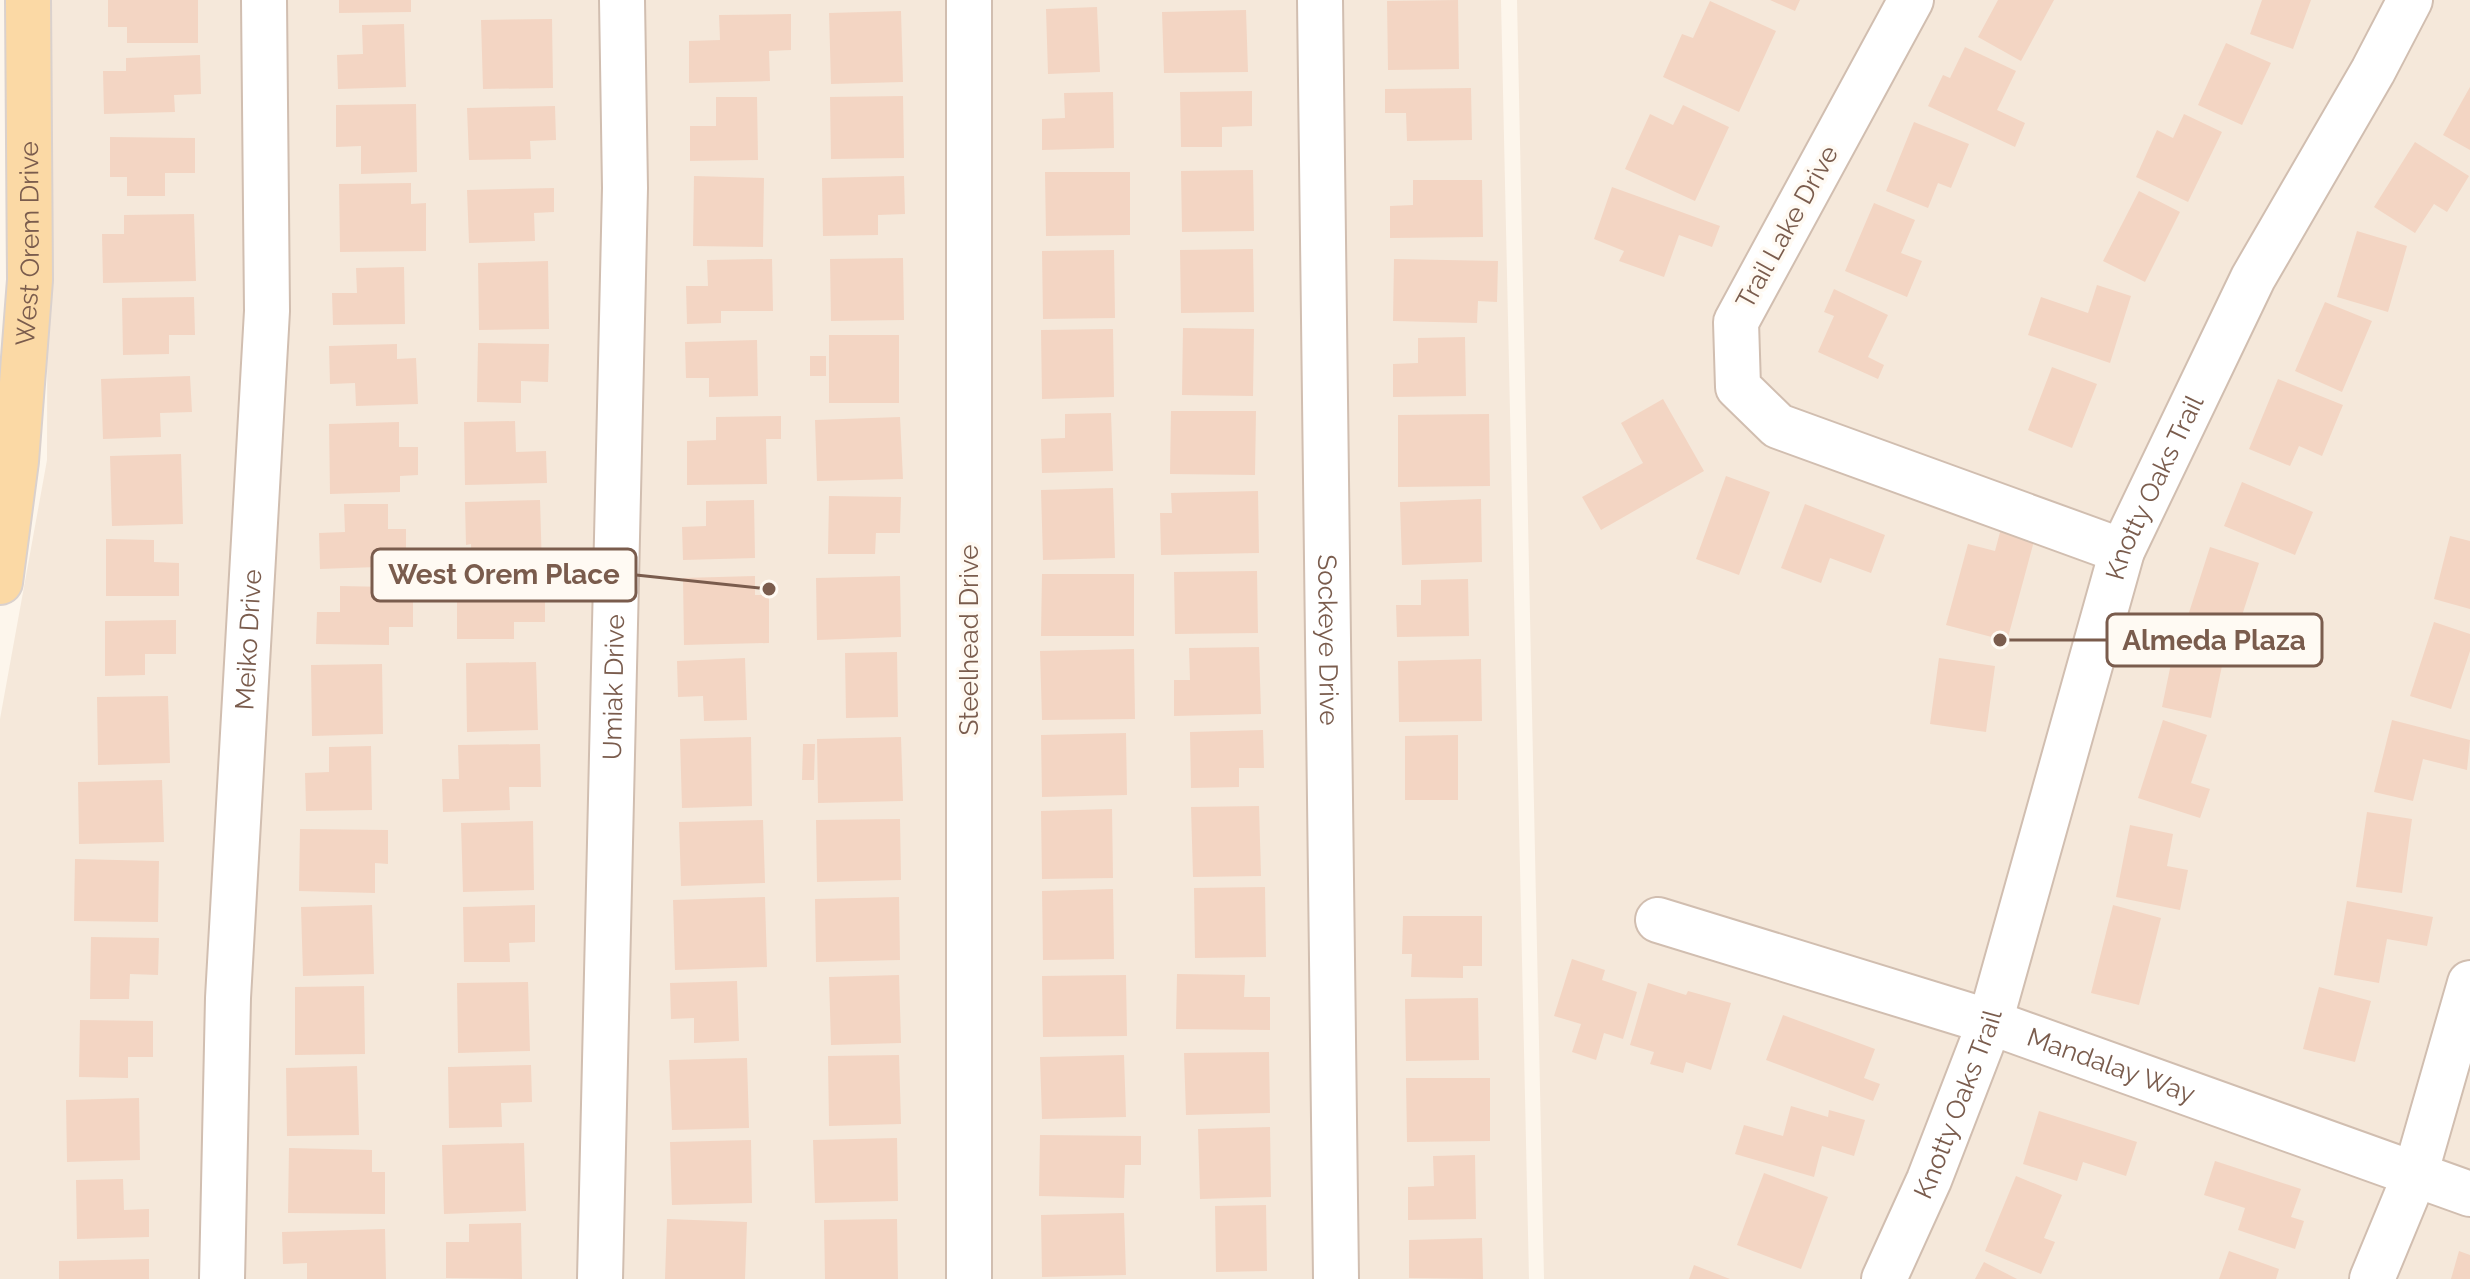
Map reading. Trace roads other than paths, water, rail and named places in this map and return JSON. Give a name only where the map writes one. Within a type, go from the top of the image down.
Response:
[{"type":"main road","name":"West Orem Drive","points":[[0,582],[16,461],[30,280],[28,0]]},
{"type":"street","name":"Meiko Drive","points":[[222,1279],[228,998],[267,311],[264,0]]},
{"type":"street","name":"Umiak Drive","points":[[600,1279],[625,204],[622,0]]},
{"type":"street","name":"Steelhead Drive","points":[[969,0],[969,1279]]},
{"type":"street","name":"Sockeye Drive","points":[[1320,0],[1336,1279]]},
{"type":"street","name":"Trail Lake Drive","points":[[1911,0],[1736,322],[1738,387],[1778,426],[2122,551]]},
{"type":"street","name":"Knotty Oaks Trail","points":[[1884,1279],[1929,1180],[1990,1022],[2122,551],[2253,278],[2373,71],[2410,0]]},
{"type":"street","name":"Mandalay Way","points":[[1658,920],[1990,1022],[2470,1194]]},
{"type":"street","points":[[2372,1279],[2415,1175],[2470,983]]},
{"type":"place","name":"West Orem Place","points":[[769,589]]},
{"type":"place","name":"Almeda Plaza","points":[[2000,640]]}]
